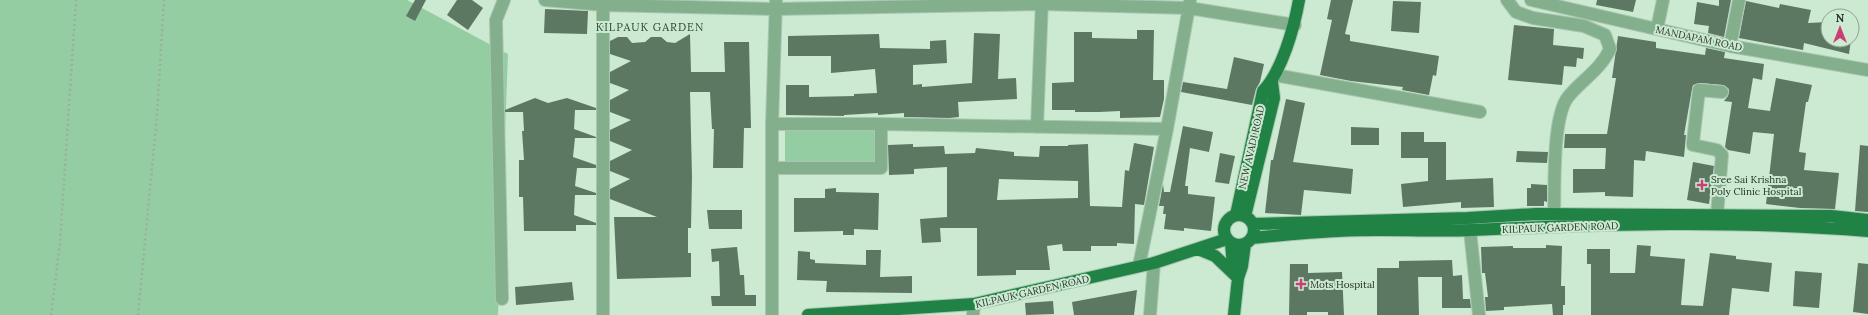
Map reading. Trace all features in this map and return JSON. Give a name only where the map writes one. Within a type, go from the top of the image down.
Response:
[{"type":"main road","name":"NEW AVADI ROAD","points":[[1245,218],[1263,92],[1273,79],[1294,26],[1299,0]]},
{"type":"main road","name":"KILPAUK GARDEN ROAD","points":[[808,315],[974,310],[1154,263],[1229,241],[1235,245],[1248,241],[1339,230],[1469,224],[1554,214],[1831,216],[1868,220]]},
{"type":"main road","name":"KILPAUK GARDEN ROAD","points":[[1245,218],[1535,226],[1674,224],[1834,228],[1868,231]]},
{"type":"main road","points":[[1237,313],[1238,278],[1248,241],[1254,233],[1245,218],[1227,221],[1224,225],[1224,230],[1229,241],[1233,266],[1238,278]]},
{"type":"main road","points":[[1198,249],[1215,256],[1238,278]]},
{"type":"street","points":[[502,299],[496,20],[504,0]]},
{"type":"street","points":[[545,0],[603,5],[1042,2],[1189,4],[1294,26]]},
{"type":"street","points":[[1507,0],[1516,12],[1533,18],[1584,26],[1605,35],[1610,49],[1604,61],[1567,98],[1561,115],[1556,148],[1554,214]]},
{"type":"street","points":[[1657,29],[1663,0]]},
{"type":"street","points":[[1730,46],[1739,0]]},
{"type":"street","name":"MANDAPAM ROAD","points":[[1538,1],[1730,46],[1868,70]]},
{"type":"street","points":[[1037,127],[1042,2]]},
{"type":"street","points":[[772,315],[772,124],[776,4]]},
{"type":"street","points":[[1139,266],[1167,129],[1189,4]]},
{"type":"street","points":[[603,5],[603,315]]},
{"type":"street","points":[[1273,79],[1480,112]]},
{"type":"street","points":[[1717,215],[1722,155],[1717,150],[1693,145],[1693,142],[1699,90],[1722,92]]},
{"type":"street","points":[[772,124],[881,124],[1167,129]]},
{"type":"street","points":[[772,168],[881,168],[881,124]]},
{"type":"street","points":[[1469,224],[1479,315]]},
{"type":"street","points":[[1150,315],[1154,263]]},
{"type":"path","points":[[51,315],[60,242],[76,0]]},
{"type":"path","points":[[138,315],[157,115],[164,0]]},
{"type":"green space","points":[[0,0],[407,0],[508,54],[498,315],[0,315]]},
{"type":"green space","points":[[785,131],[875,131],[875,161],[785,161]]},
{"type":"building","points":[[415,0],[426,0],[415,21],[406,16]]},
{"type":"building","points":[[457,0],[472,0],[483,8],[468,30],[447,15]]},
{"type":"building","points":[[1331,0],[1353,0],[1345,34],[1350,35],[1350,41],[1439,56],[1436,76],[1433,75],[1429,95],[1402,90],[1403,87],[1351,81],[1320,75],[1332,20],[1327,19]]},
{"type":"building","points":[[1597,0],[1636,0],[1633,12],[1596,5]]},
{"type":"building","points":[[1719,0],[1731,0],[1724,37],[1708,33],[1709,26],[1694,24],[1697,2],[1719,6]]},
{"type":"building","points":[[1393,1],[1421,2],[1419,33],[1391,31]]},
{"type":"building","points":[[1746,1],[1779,8],[1780,4],[1811,10],[1808,23],[1820,22],[1820,47],[1804,43],[1803,50],[1739,38]]},
{"type":"building","points":[[545,9],[588,11],[587,34],[544,33]]},
{"type":"building","points":[[1514,25],[1554,29],[1553,45],[1584,48],[1583,59],[1577,58],[1576,67],[1564,66],[1562,85],[1508,80]]},
{"type":"building","points":[[1137,30],[1154,30],[1153,80],[1164,80],[1164,99],[1160,117],[1120,118],[1120,111],[1075,112],[1075,110],[1052,110],[1052,83],[1074,82],[1074,32],[1092,32],[1092,38],[1137,39]]},
{"type":"building","points":[[974,33],[1000,34],[998,79],[1016,78],[1017,99],[958,102],[959,117],[949,118],[904,117],[904,113],[878,115],[878,113],[844,116],[786,115],[786,85],[809,85],[809,97],[854,96],[854,94],[877,93],[875,69],[831,73],[831,56],[788,56],[788,36],[879,34],[880,48],[930,49],[930,41],[946,40],[947,63],[913,65],[913,85],[922,84],[922,87],[972,83]]},
{"type":"building","points":[[690,34],[691,72],[725,72],[724,42],[749,42],[751,128],[744,128],[743,168],[713,168],[714,129],[712,129],[710,92],[690,92],[692,177],[691,228],[688,228],[688,253],[691,253],[691,277],[617,279],[614,217],[657,217],[610,199],[610,189],[630,179],[610,171],[610,161],[632,150],[610,141],[610,130],[631,120],[610,112],[610,100],[629,90],[610,83],[610,72],[631,61],[610,54],[610,41],[618,37],[627,37],[632,43],[645,42],[651,37],[661,37],[667,42],[675,43]]},
{"type":"building","points":[[1618,36],[1656,42],[1656,48],[1705,55],[1706,48],[1725,52],[1724,58],[1764,64],[1762,80],[1753,78],[1748,108],[1770,111],[1776,78],[1812,85],[1808,102],[1806,102],[1799,152],[1806,153],[1804,170],[1839,173],[1835,209],[1800,208],[1766,204],[1774,134],[1753,132],[1750,154],[1728,150],[1725,147],[1732,102],[1724,101],[1728,96],[1729,89],[1723,85],[1700,83],[1693,85],[1692,89],[1684,135],[1686,135],[1684,157],[1646,151],[1645,161],[1634,160],[1633,197],[1605,196],[1605,192],[1573,193],[1573,169],[1605,169],[1606,148],[1564,148],[1565,134],[1607,134],[1616,78],[1612,78]]},
{"type":"building","points":[[1824,48],[1850,48],[1849,54]]},
{"type":"building","points":[[1234,57],[1264,64],[1260,82],[1256,89],[1252,105],[1181,92],[1183,82],[1227,89]]},
{"type":"building","points":[[535,98],[548,103],[567,98],[596,108],[596,110],[575,110],[574,129],[596,138],[575,138],[573,157],[596,165],[596,168],[577,168],[575,186],[596,193],[596,195],[575,195],[574,215],[596,223],[596,225],[576,225],[576,231],[524,231],[523,197],[519,197],[519,160],[524,160],[522,131],[524,131],[523,112],[505,112],[505,110]]},
{"type":"building","points":[[1286,99],[1305,103],[1293,162],[1353,169],[1351,194],[1304,190],[1301,215],[1265,213],[1271,160],[1273,160]]},
{"type":"building","points":[[1183,126],[1213,132],[1209,152],[1190,148],[1185,186],[1188,186],[1188,194],[1215,197],[1211,231],[1184,228],[1184,231],[1164,229],[1166,214],[1163,214],[1164,206],[1159,206],[1163,184],[1164,192],[1170,192]]},
{"type":"building","points":[[1351,127],[1379,128],[1379,145],[1351,145]]},
{"type":"building","points":[[1401,132],[1424,132],[1424,142],[1446,142],[1446,180],[1493,178],[1494,207],[1461,208],[1461,202],[1403,207],[1401,184],[1428,181],[1428,158],[1401,158]]},
{"type":"building","points":[[1134,143],[1154,147],[1144,205],[1135,204],[1134,244],[1117,243],[1117,246],[1091,246],[1091,251],[1063,251],[1062,244],[1047,246],[1050,270],[1016,270],[1016,275],[977,276],[977,228],[940,228],[941,242],[922,243],[920,219],[947,217],[947,167],[914,169],[914,174],[889,175],[888,145],[913,144],[913,147],[944,146],[945,154],[975,153],[976,148],[1014,152],[1014,156],[1039,157],[1040,146],[1088,144],[1090,206],[1122,207],[1125,170],[1129,171]],"holes":[[[999,179],[1078,181],[1078,198],[997,200]]]},
{"type":"building","points":[[1860,145],[1868,146],[1868,212],[1855,211]]},
{"type":"building","points":[[1517,151],[1548,152],[1547,163],[1516,162]]},
{"type":"building","points":[[1220,153],[1235,156],[1229,184],[1215,182]]},
{"type":"building","points":[[1693,162],[1714,166],[1709,204],[1687,200]]},
{"type":"building","points":[[1531,184],[1547,185],[1547,202],[1544,201],[1544,206],[1527,206],[1527,188],[1531,188]]},
{"type":"building","points":[[836,188],[836,192],[879,193],[878,230],[854,229],[854,235],[843,235],[843,231],[794,232],[794,198],[825,198],[825,189]]},
{"type":"building","points":[[707,210],[742,210],[742,229],[709,229]]},
{"type":"building","points":[[1546,245],[1562,246],[1561,286],[1565,286],[1565,305],[1563,305],[1563,315],[1553,315],[1552,304],[1504,307],[1504,310],[1486,311],[1485,297],[1488,297],[1485,273],[1482,273],[1481,247],[1513,246],[1513,248],[1546,248]]},
{"type":"building","points":[[1637,245],[1651,246],[1650,256],[1685,259],[1681,305],[1703,306],[1710,253],[1736,256],[1736,259],[1772,263],[1769,292],[1732,288],[1729,315],[1591,315],[1591,264],[1587,264],[1587,249],[1610,249],[1610,273],[1635,273]]},
{"type":"building","points":[[737,247],[740,275],[744,275],[745,295],[756,295],[756,306],[712,306],[711,296],[720,296],[719,261],[712,262],[711,249]]},
{"type":"building","points":[[866,250],[881,250],[880,277],[912,276],[912,293],[826,292],[827,281],[797,280],[798,251],[810,252],[810,259],[815,260],[815,263],[866,265]]},
{"type":"building","points":[[1452,260],[1453,276],[1462,275],[1463,299],[1470,299],[1471,308],[1442,308],[1442,277],[1418,277],[1419,315],[1377,315],[1377,268],[1399,268],[1399,261]]},
{"type":"building","points":[[1858,263],[1868,264],[1868,314],[1853,312]]},
{"type":"building","points":[[1290,264],[1308,264],[1308,273],[1342,272],[1344,315],[1328,315],[1328,312],[1307,312],[1307,315],[1289,315]]},
{"type":"building","points":[[1795,271],[1822,273],[1819,308],[1793,306]]},
{"type":"building","points":[[572,282],[574,300],[516,305],[515,287]]},
{"type":"building","points":[[1137,290],[1134,315],[1074,315],[1072,302]]},
{"type":"building","points":[[1053,301],[1054,314],[1026,315],[1025,303]]},
{"type":"place","name":"Sree Sai Krishna Poly Clinic Hospital","points":[[1702,185]]},
{"type":"place","name":"Mots Hospital","points":[[1301,284]]},
{"type":"district","name":"KILPAUK GARDEN","points":[[650,27]]}]
